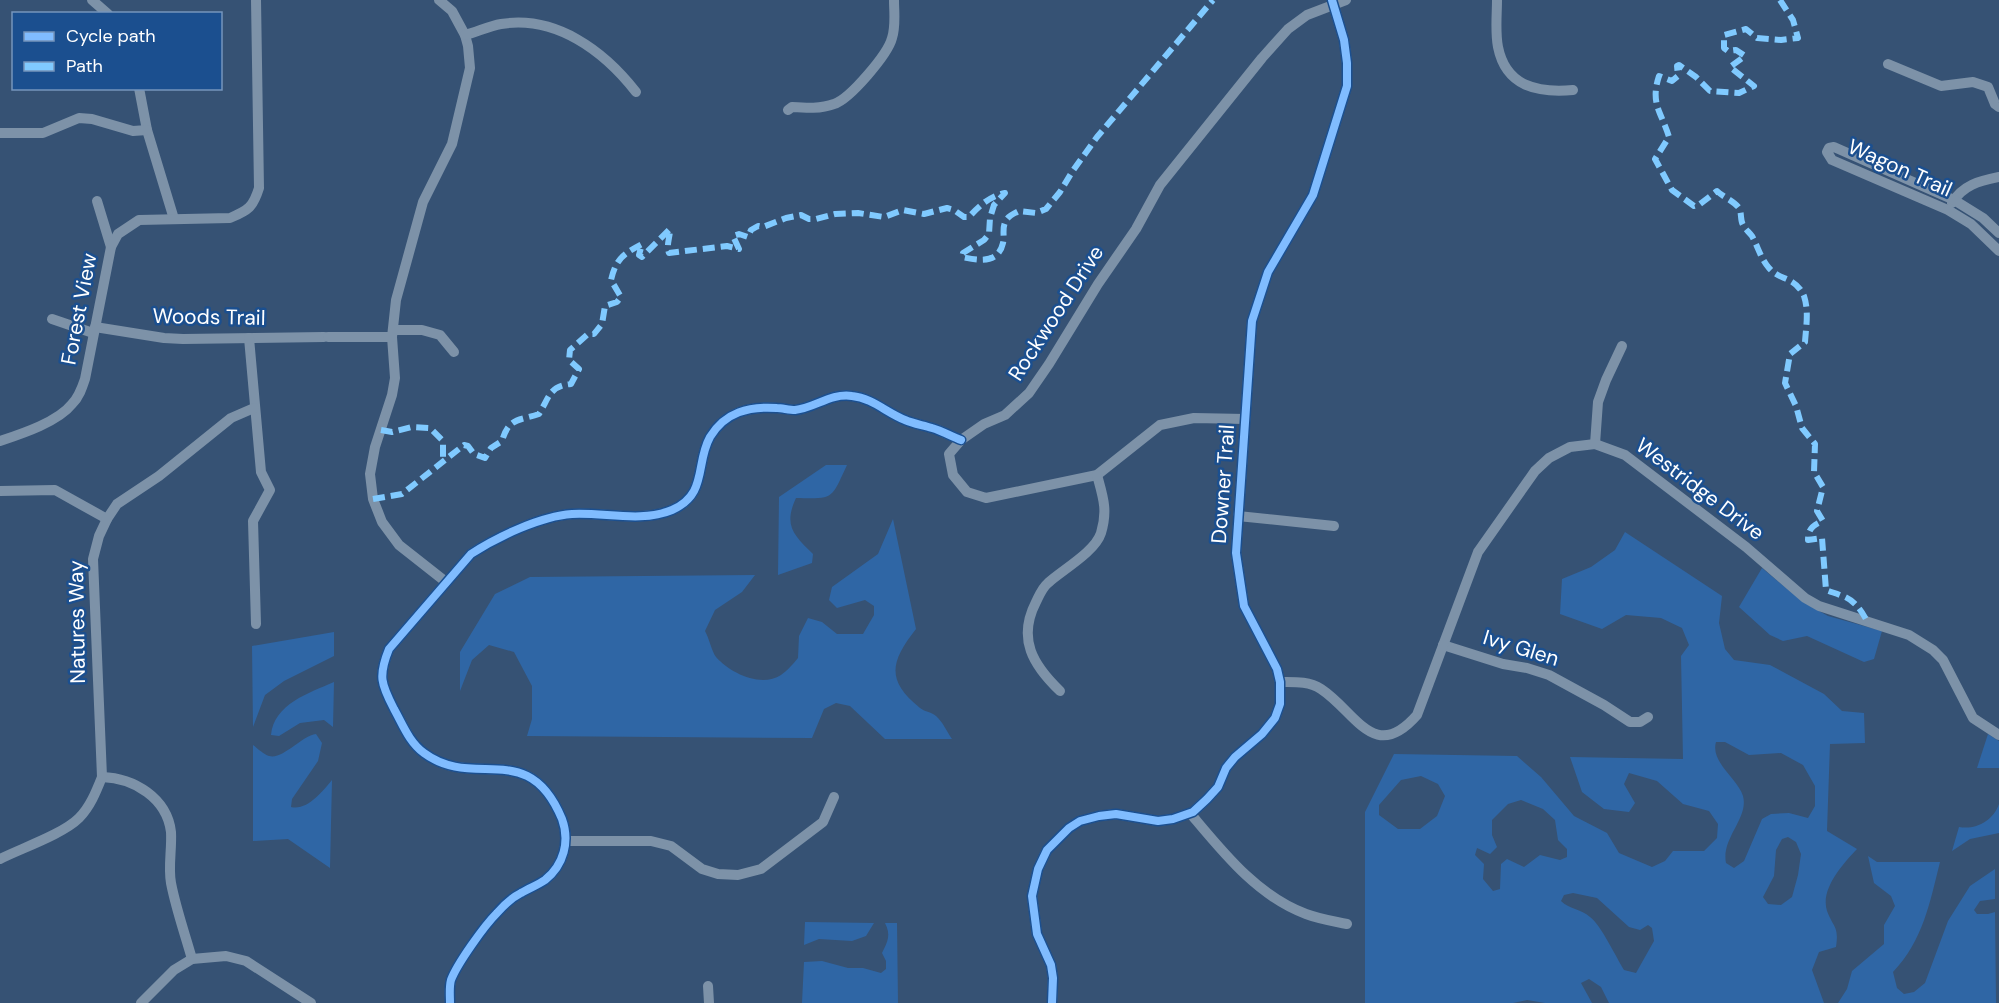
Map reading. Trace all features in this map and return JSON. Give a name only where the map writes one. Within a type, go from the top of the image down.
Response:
[{"type":"street","points":[[92,0],[106,12]]},
{"type":"street","name":"Forest View","points":[[0,441],[59,416],[72,405],[80,393],[85,379],[111,247],[118,234],[139,220],[230,218],[244,212],[254,203],[259,188],[256,0]]},
{"type":"street","points":[[439,0],[452,11],[465,35],[470,69],[452,144],[423,202],[396,300],[392,333],[395,378],[392,395],[375,447],[370,474],[373,499],[382,522],[399,545],[446,582]]},
{"type":"street","points":[[788,110],[792,107],[822,107],[837,103],[869,73],[888,49],[893,35],[894,0]]},
{"type":"street","name":"Rockwood Drive","points":[[961,440],[984,424],[1005,415],[1029,393],[1136,229],[1160,186],[1262,58],[1288,29],[1307,15],[1333,2],[1346,0]]},
{"type":"street","points":[[1497,0],[1498,46],[1506,67],[1516,80],[1532,88],[1552,92],[1573,90]]},
{"type":"street","name":"Downer Trail","points":[[1052,1003],[1051,965],[1037,934],[1032,896],[1038,869],[1047,850],[1069,828],[1080,821],[1099,816],[1116,814],[1158,821],[1190,813],[1218,787],[1226,768],[1235,756],[1262,734],[1275,718],[1280,704],[1280,682],[1269,652],[1244,606],[1236,553],[1252,321],[1268,272],[1313,195],[1347,86],[1344,39],[1333,2]]},
{"type":"street","points":[[465,35],[501,24],[528,23],[553,29],[576,38],[598,52],[620,71],[636,92]]},
{"type":"street","points":[[1888,64],[1941,86],[1973,82],[1988,87],[1995,104],[1999,107]]},
{"type":"street","points":[[139,90],[147,130],[174,219]]},
{"type":"street","points":[[0,133],[43,133],[79,118],[92,119],[133,131],[147,130]]},
{"type":"street","name":"Wagon Trail","points":[[1999,233],[1983,218],[1954,200],[1834,147],[1829,148],[1827,152],[1832,160],[1948,210],[1971,224],[1999,251]]},
{"type":"street","points":[[1948,210],[1967,186],[1976,181],[1999,177]]},
{"type":"street","points":[[97,201],[111,247]]},
{"type":"street","name":"Woods Trail","points":[[52,320],[94,330],[164,338],[326,337],[422,330],[440,334],[454,352]]},
{"type":"street","points":[[249,338],[261,472],[270,490],[253,521],[256,624]]},
{"type":"street","points":[[1280,682],[1301,682],[1320,688],[1369,732],[1383,736],[1395,734],[1406,728],[1417,715],[1478,552],[1535,471],[1549,458],[1570,447],[1595,444],[1599,402],[1606,380],[1622,346]]},
{"type":"street","points":[[450,1003],[450,982],[459,964],[496,913],[518,894],[544,881],[557,868],[566,841],[562,819],[543,787],[515,770],[458,768],[425,754],[412,741],[382,687],[382,665],[389,649],[471,554],[488,543],[547,518],[571,514],[655,515],[674,509],[688,499],[699,482],[705,446],[717,427],[730,415],[752,407],[795,410],[832,397],[851,396],[870,401],[884,411],[961,440],[949,454],[953,475],[967,492],[987,498],[1097,475],[1160,425],[1194,418],[1245,419]]},
{"type":"street","name":"Natures Way","points":[[0,859],[70,826],[81,816],[93,798],[102,777],[93,559],[99,536],[107,519],[117,504],[159,476],[231,418],[254,408]]},
{"type":"street","name":"Westridge Drive","points":[[1595,444],[1625,455],[1746,547],[1805,598],[1820,606],[1909,634],[1933,650],[1943,660],[1973,718],[1999,735]]},
{"type":"street","points":[[1060,691],[1042,674],[1029,651],[1028,617],[1045,585],[1084,555],[1100,535],[1105,505],[1097,475]]},
{"type":"street","points":[[0,491],[55,490],[107,519]]},
{"type":"street","points":[[1238,516],[1334,526]]},
{"type":"street","name":"Ivy Glen","points":[[1443,645],[1503,664],[1550,675],[1630,722],[1640,722],[1648,717]]},
{"type":"street","points":[[102,777],[116,777],[141,787],[157,800],[168,816],[171,833],[171,882],[192,959]]},
{"type":"street","points":[[566,841],[651,841],[671,846],[702,869],[718,874],[738,875],[761,869],[822,822],[834,797]]},
{"type":"street","points":[[1190,813],[1226,855],[1277,899],[1306,914],[1347,924]]},
{"type":"street","points":[[141,1003],[174,970],[192,959],[226,956],[246,961],[311,1003]]},
{"type":"street","points":[[708,986],[709,1003]]},
{"type":"shaded area","points":[[826,465],[847,465],[834,491],[825,497],[796,498],[790,516],[792,529],[813,554],[812,563],[778,575],[779,497]]},
{"type":"shaded area","points":[[893,519],[916,629],[897,661],[895,670],[897,679],[909,698],[920,708],[938,718],[952,739],[885,739],[850,706],[836,703],[824,709],[812,738],[527,736],[532,719],[532,686],[514,652],[489,645],[472,660],[460,691],[460,652],[495,594],[530,577],[755,575],[742,592],[715,610],[705,631],[716,657],[729,668],[746,677],[773,679],[783,673],[798,658],[799,636],[808,618],[822,622],[837,634],[863,634],[874,615],[874,606],[865,600],[837,608],[829,600],[832,587],[878,554]]},
{"type":"shaded area","points":[[1625,532],[1722,596],[1719,623],[1725,649],[1734,660],[1770,665],[1824,694],[1842,711],[1864,713],[1865,743],[1830,744],[1827,831],[1857,849],[1834,877],[1827,894],[1827,911],[1836,931],[1836,947],[1819,952],[1812,970],[1824,1003],[1609,1003],[1601,987],[1589,979],[1581,983],[1592,1003],[1545,1003],[1527,1000],[1513,1003],[1365,1003],[1365,812],[1394,754],[1517,756],[1541,777],[1574,816],[1607,833],[1619,853],[1652,867],[1665,861],[1673,851],[1704,851],[1717,838],[1718,824],[1709,811],[1683,804],[1657,781],[1629,773],[1624,784],[1635,803],[1629,812],[1604,809],[1582,792],[1570,757],[1683,759],[1681,656],[1689,645],[1682,628],[1661,618],[1626,615],[1602,629],[1560,614],[1562,579],[1591,567],[1615,550]],"holes":[[[1716,742],[1725,742],[1749,755],[1781,753],[1803,765],[1815,786],[1815,806],[1808,818],[1789,813],[1771,814],[1762,819],[1744,861],[1734,868],[1726,863],[1727,845],[1742,812],[1743,796],[1721,763],[1715,749]],[[1421,776],[1438,784],[1445,796],[1437,816],[1420,829],[1398,829],[1379,815],[1379,805],[1401,780]],[[1521,800],[1543,809],[1555,820],[1558,840],[1567,849],[1567,857],[1560,860],[1540,855],[1524,867],[1507,859],[1501,864],[1500,889],[1493,891],[1483,879],[1484,864],[1475,855],[1477,848],[1490,854],[1497,847],[1492,835],[1492,820],[1508,804]],[[1788,837],[1796,842],[1801,854],[1792,897],[1781,905],[1768,904],[1763,897],[1774,876],[1776,850],[1782,839]],[[1573,893],[1597,898],[1629,927],[1640,930],[1648,925],[1652,928],[1654,941],[1636,973],[1624,970],[1594,921],[1586,914],[1561,901],[1564,895]]]},
{"type":"shaded area","points":[[1762,568],[1803,602],[1828,616],[1882,631],[1874,659],[1864,662],[1807,636],[1783,641],[1770,635],[1739,607]]},
{"type":"shaded area","points":[[334,632],[334,656],[284,681],[265,695],[253,727],[252,646]]},
{"type":"shaded area","points":[[334,682],[333,727],[324,720],[300,723],[279,736],[271,735],[279,715],[294,701]]},
{"type":"shaded area","points":[[316,734],[322,743],[318,761],[292,799],[291,807],[309,803],[332,780],[330,868],[288,839],[253,841],[253,745],[269,756],[280,755]]},
{"type":"shaded area","points":[[1988,734],[1999,741],[1999,768],[1977,768]]},
{"type":"shaded area","points":[[1999,804],[1999,833],[1970,839],[1952,851],[1959,827],[1978,826],[1993,815]]},
{"type":"shaded area","points":[[1868,856],[1877,862],[1940,862],[1924,920],[1912,947],[1893,972],[1897,988],[1904,994],[1914,992],[1925,983],[1948,921],[1970,886],[1995,869],[1995,899],[1980,901],[1974,910],[1977,914],[1995,912],[1996,1003],[1838,1003],[1847,989],[1852,971],[1884,944],[1884,925],[1895,906],[1891,896],[1874,883]]},
{"type":"shaded area","points":[[805,922],[874,923],[866,936],[852,941],[819,939],[804,945]]},
{"type":"shaded area","points":[[885,923],[897,923],[898,1003],[802,1003],[804,962],[822,961],[881,973],[886,969],[886,961],[882,953],[888,938]]},
{"type":"marked path","points":[[373,499],[402,494],[464,445],[468,446],[474,454],[485,458],[491,448],[502,441],[512,424],[520,419],[539,414],[550,394],[558,387],[571,384],[579,369],[569,360],[570,350],[588,334],[594,334],[602,324],[605,306],[617,302],[621,297],[611,280],[618,262],[625,254],[642,244],[639,255],[642,257],[670,229],[669,253],[727,246],[739,249],[733,236],[739,234],[748,237],[751,230],[758,226],[763,227],[786,218],[801,215],[809,219],[816,219],[835,214],[858,213],[884,217],[903,210],[924,214],[947,208],[964,217],[969,217],[985,202],[1005,193],[994,205],[989,234],[984,240],[963,253],[962,257],[980,260],[992,258],[1000,250],[1004,225],[1008,218],[1019,211],[1036,213],[1046,209],[1097,137],[1213,0]]},
{"type":"marked path","points":[[1780,0],[1793,20],[1798,38],[1781,40],[1757,38],[1746,29],[1724,35],[1724,48],[1728,51],[1736,50],[1745,56],[1730,67],[1754,86],[1739,93],[1710,91],[1679,65],[1677,66],[1678,76],[1672,81],[1659,76],[1656,101],[1669,137],[1655,159],[1672,190],[1694,206],[1717,191],[1737,206],[1743,225],[1752,236],[1766,264],[1773,272],[1796,285],[1804,296],[1807,313],[1805,342],[1790,354],[1785,383],[1796,406],[1802,428],[1815,444],[1814,472],[1823,487],[1817,511],[1823,521],[1812,528],[1808,540],[1822,538],[1826,590],[1853,602],[1867,621]]},
{"type":"marked path","points":[[381,430],[392,432],[412,427],[430,428],[443,441],[444,462]]},
{"type":"cycle path","points":[[1052,1003],[1051,965],[1037,934],[1032,896],[1038,869],[1047,850],[1069,828],[1080,821],[1099,816],[1116,814],[1158,821],[1193,812],[1218,787],[1226,768],[1235,757],[1262,734],[1275,718],[1280,704],[1280,682],[1277,669],[1244,606],[1236,553],[1252,321],[1268,272],[1313,195],[1347,86],[1344,40],[1332,0]]},
{"type":"cycle path","points":[[450,1003],[451,980],[478,936],[508,902],[552,874],[561,860],[565,844],[562,819],[548,794],[533,779],[517,772],[462,768],[443,763],[424,753],[407,733],[382,680],[383,666],[389,649],[471,554],[520,528],[560,516],[572,514],[648,516],[672,510],[691,496],[696,487],[706,447],[716,428],[730,416],[747,410],[757,408],[795,410],[837,397],[852,396],[873,403],[898,417],[961,440]]}]
